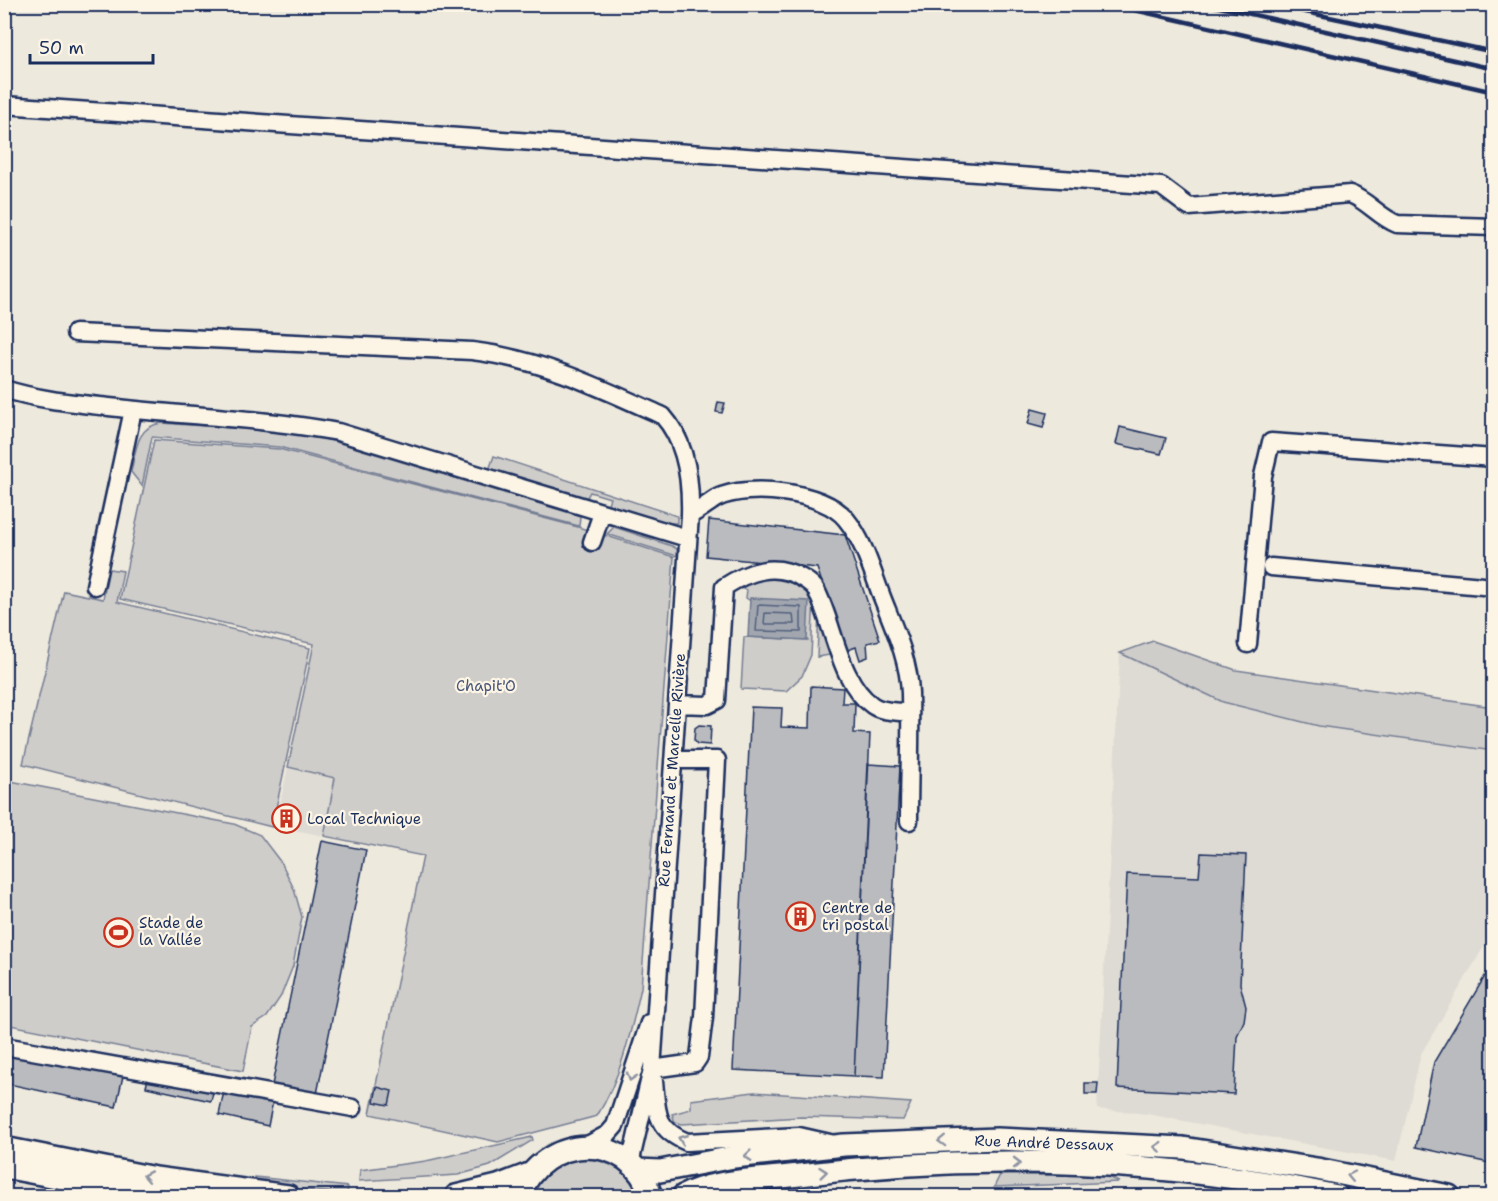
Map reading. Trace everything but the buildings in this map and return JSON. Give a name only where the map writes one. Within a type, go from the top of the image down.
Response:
[{"type":"main road","name":"Rue André Dessaux","points":[[634,1167],[660,1171],[734,1158],[844,1145],[997,1139],[1183,1148],[1317,1169],[1449,1197]]},
{"type":"main road","points":[[519,1197],[531,1173],[546,1159],[564,1150],[585,1147],[609,1151],[634,1167],[651,1197]]},
{"type":"main road","points":[[4,1148],[154,1178],[288,1197]]},
{"type":"main road","name":"Rue André Dessaux","points":[[683,1197],[726,1184],[798,1175],[876,1167],[971,1163],[1096,1164],[1167,1169],[1337,1197]]},
{"type":"main road","points":[[4,1167],[156,1197]]},
{"type":"main road","points":[[459,1196],[498,1186],[531,1173]]},
{"type":"street","points":[[4,105],[1161,186],[1189,207],[1350,194],[1360,197],[1387,220],[1397,224],[1494,227]]},
{"type":"street","name":"Rue Fernand et Marcelle Rivière","points":[[75,333],[506,355],[576,377],[663,416],[672,427],[691,482],[690,515],[652,1069],[634,1167]]},
{"type":"street","points":[[4,389],[35,399],[133,410],[291,423],[338,432],[687,538]]},
{"type":"street","points":[[95,586],[133,410]]},
{"type":"street","points":[[1248,644],[1263,476],[1271,442],[1494,458]]},
{"type":"street","points":[[690,515],[706,508],[716,498],[735,493],[785,492],[816,500],[844,516],[858,535],[902,649],[910,693],[908,713],[909,821]]},
{"type":"street","points":[[592,542],[602,513]]},
{"type":"street","points":[[1271,567],[1494,587]]},
{"type":"street","points":[[677,704],[707,705],[717,700],[724,587],[753,571],[774,569],[798,576],[816,589],[855,688],[872,705],[882,702],[908,713]]},
{"type":"street","points":[[673,760],[717,760],[704,1017],[699,1057],[695,1063],[652,1069],[656,1113],[661,1123],[676,1138],[687,1142],[800,1136],[844,1145]]},
{"type":"street","name":"Rue Fernand et Marcelle Rivière","points":[[585,1147],[608,1134],[615,1126],[656,1002]]},
{"type":"street","points":[[4,1046],[353,1108]]},
{"type":"shaded area","points":[[1120,653],[1223,702],[1319,726],[1493,751],[1493,931],[1421,1054],[1396,1161],[1147,1114],[1097,1109]]},
{"type":"shaded area","points":[[288,767],[335,778],[324,836],[275,826]]},
{"type":"shaded area","points":[[5,1182],[75,1196],[5,1196]]},
{"type":"green space","points":[[162,423],[301,433],[580,516],[579,526],[279,447],[152,437],[142,486],[131,472],[136,448],[142,434],[147,429]]},
{"type":"green space","name":"Chapit'O","points":[[154,440],[279,449],[578,527],[674,557],[641,988],[619,1070],[597,1116],[498,1142],[370,1114],[423,856],[324,836],[335,778],[288,767],[314,644],[120,599]]},
{"type":"green space","points":[[494,456],[677,516],[677,523],[665,523],[607,506],[610,498],[590,492],[586,499],[489,470]]},
{"type":"green space","points":[[614,527],[672,546],[677,549],[677,556],[607,534]]},
{"type":"green space","points":[[109,569],[123,571],[117,602],[310,648],[272,827],[23,764],[64,591],[103,599]]},
{"type":"green space","points":[[783,575],[802,586],[814,598],[811,655],[802,676],[786,691],[741,689],[744,637],[807,640],[746,598],[747,590],[739,588],[750,578]]},
{"type":"green space","points":[[819,610],[836,654],[817,657]]},
{"type":"green space","points":[[1153,641],[1236,670],[1493,707],[1493,751],[1319,726],[1223,702],[1120,653]]},
{"type":"green space","points":[[5,780],[234,824],[260,835],[282,864],[294,889],[302,917],[293,966],[281,996],[267,1017],[252,1027],[243,1071],[5,1024]]},
{"type":"green space","points":[[754,1092],[911,1103],[903,1120],[801,1117],[682,1124],[675,1122],[672,1114],[691,1109],[691,1100]]},
{"type":"green space","points":[[532,1137],[533,1140],[490,1166],[458,1175],[359,1181],[360,1170],[426,1161]]},
{"type":"green space","points":[[581,1158],[600,1161],[624,1173],[639,1196],[532,1196],[552,1171],[565,1163]]},
{"type":"green space","points":[[1000,1175],[1103,1175],[1119,1182],[994,1187]]},
{"type":"green space","points":[[255,1177],[348,1187],[347,1194],[254,1185]]},
{"type":"water","points":[[750,598],[809,601],[807,640],[748,637]]},
{"type":"railway","points":[[1108,4],[1494,92]]},
{"type":"railway","points":[[1206,4],[1494,69]]},
{"type":"railway","points":[[1268,4],[1494,52]]},
{"type":"place","name":"Local Technique","points":[[286,819]]},
{"type":"place","name":"Centre de tri postal","points":[[801,917]]},
{"type":"place","name":"Stade de la Vallée","points":[[118,932]]}]
